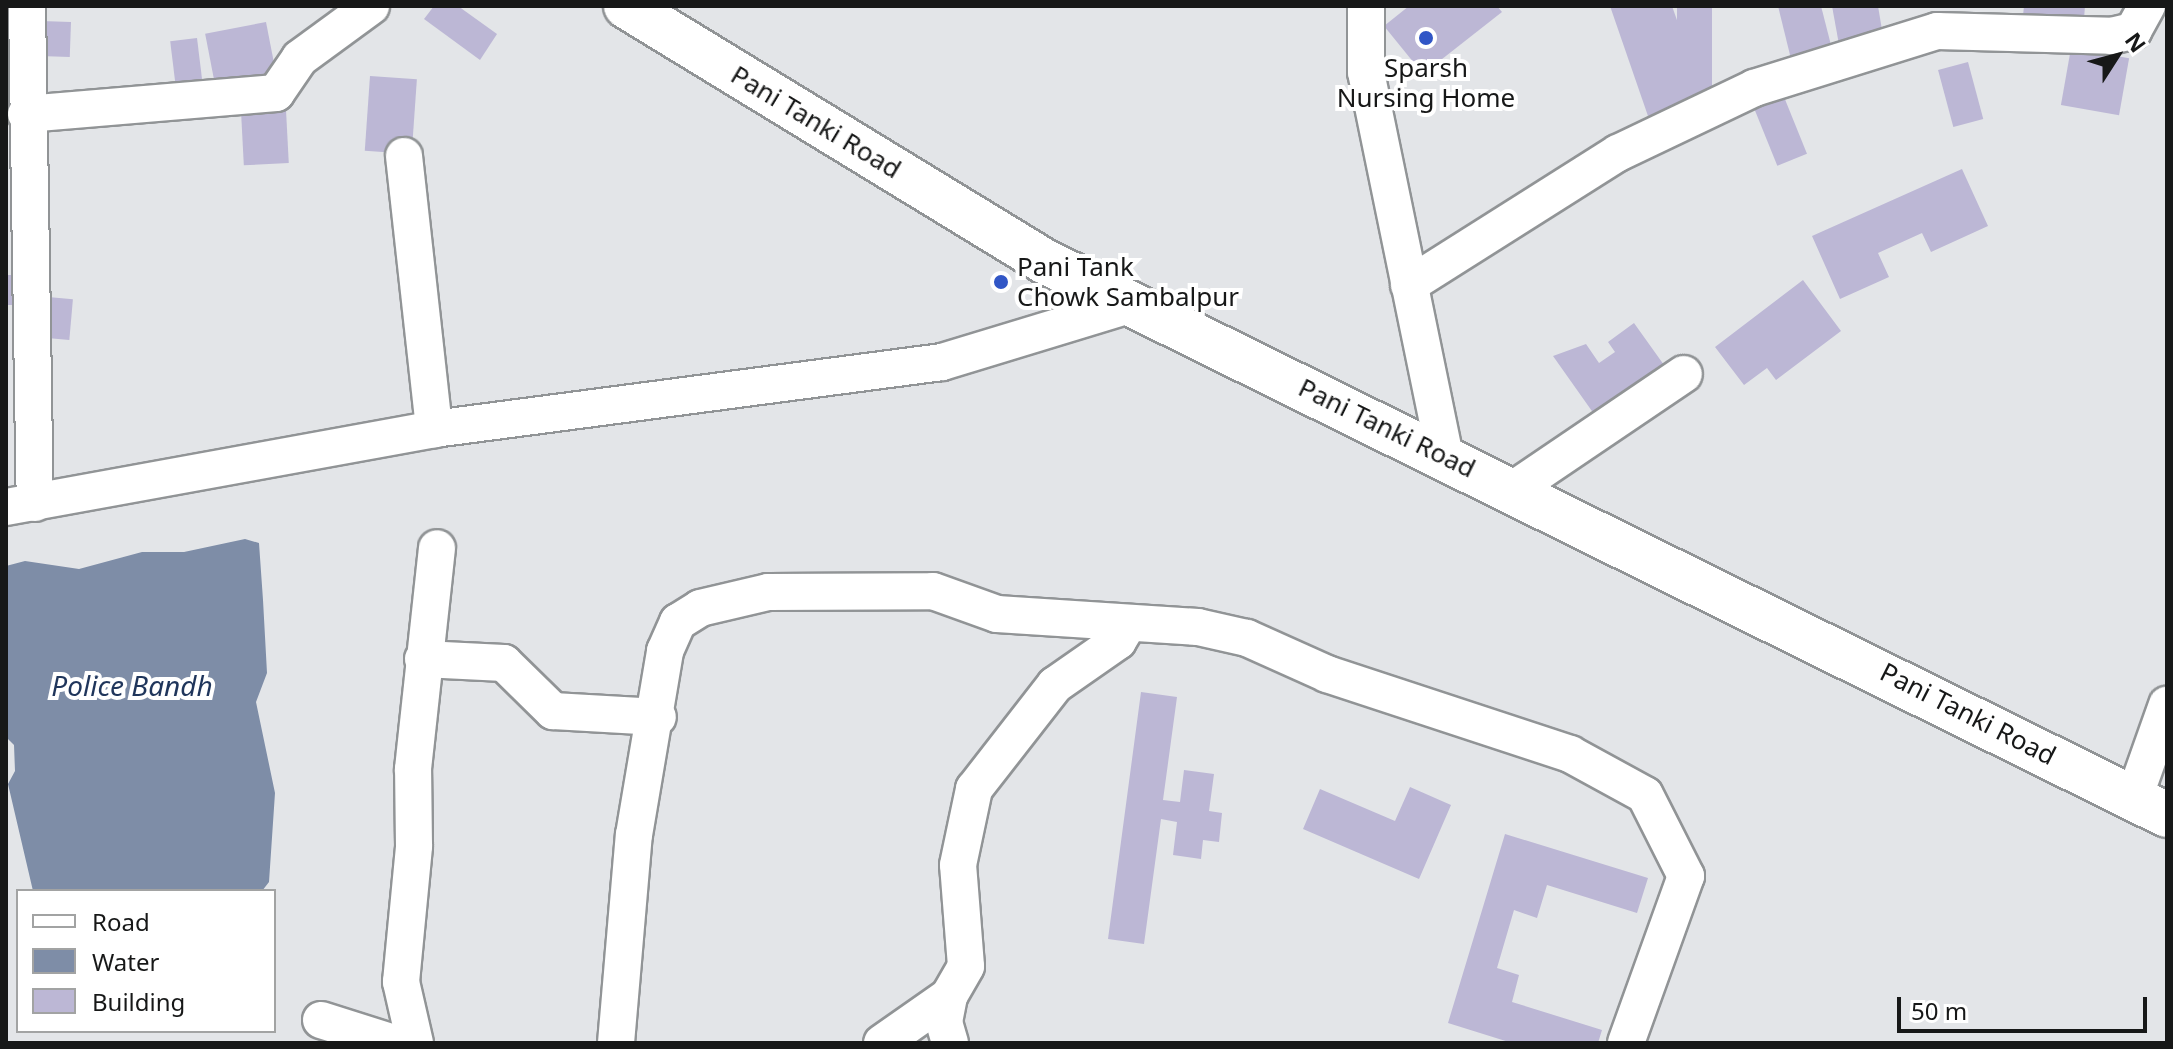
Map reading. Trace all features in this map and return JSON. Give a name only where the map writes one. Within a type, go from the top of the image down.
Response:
[{"type":"street","points":[[27,6],[20,247],[20,505],[434,429],[942,362],[1133,304]]},
{"type":"street","points":[[26,114],[276,93],[300,58],[371,6]]},
{"type":"street","name":"Pani Tanki Road","points":[[626,6],[1044,261],[1514,489],[2150,806]]},
{"type":"street","points":[[1366,6],[1366,72],[1445,456]]},
{"type":"street","points":[[1409,285],[1618,153],[1754,88],[1902,23],[1937,31],[2111,36],[2133,31],[2147,6]]},
{"type":"street","points":[[404,156],[434,429]]},
{"type":"street","points":[[1514,489],[1684,374]]},
{"type":"street","points":[[415,1043],[401,982],[423,659],[437,548]]},
{"type":"street","points":[[616,1043],[634,835],[658,717],[665,651],[678,622],[726,601],[768,592],[933,591],[997,614],[1129,623],[1247,638],[1327,674],[1570,754],[1645,795],[1686,876],[1626,1043]]},
{"type":"street","points":[[956,1042],[944,1022],[949,996],[966,966],[958,865],[974,789],[1055,685],[1118,641],[1129,623]]},
{"type":"street","points":[[423,659],[504,663],[553,711],[658,717]]},
{"type":"street","points":[[2150,806],[2167,705]]},
{"type":"street","points":[[882,1043],[949,996]]},
{"type":"street","points":[[321,1020],[394,1043]]},
{"type":"water","name":"Police Bandh","points":[[245,539],[259,543],[267,673],[256,702],[275,793],[269,882],[264,889],[33,889],[8,784],[15,771],[14,745],[6,737],[6,566],[25,561],[79,569],[142,552],[184,552]]},
{"type":"building","points":[[434,6],[458,6],[497,34],[480,60],[424,19]]},
{"type":"building","points":[[1409,6],[1497,6],[1502,12],[1423,74],[1384,26]]},
{"type":"building","points":[[1610,6],[1672,6],[1704,97],[1648,116]]},
{"type":"building","points":[[1677,6],[1712,6],[1712,105],[1677,105]]},
{"type":"building","points":[[1778,6],[1821,6],[1832,49],[1791,59]]},
{"type":"building","points":[[1832,6],[1878,6],[1884,42],[1840,50]]},
{"type":"building","points":[[2024,6],[2085,6],[2083,31],[2022,25]]},
{"type":"building","points":[[41,21],[71,22],[70,57],[40,56]]},
{"type":"building","points":[[266,22],[278,86],[218,98],[205,34]]},
{"type":"building","points":[[197,38],[203,86],[176,89],[170,41]]},
{"type":"building","points":[[2071,48],[2129,58],[2119,115],[2061,105]]},
{"type":"building","points":[[1968,62],[1983,119],[1953,127],[1938,70]]},
{"type":"building","points":[[370,76],[417,79],[412,154],[365,151]]},
{"type":"building","points":[[1780,87],[1807,154],[1777,166],[1750,99]]},
{"type":"building","points":[[286,110],[289,163],[244,165],[241,112]]},
{"type":"building","points":[[1962,169],[1988,226],[1931,252],[1922,233],[1878,253],[1889,277],[1840,299],[1812,236]]},
{"type":"building","points":[[6,275],[25,275],[25,305],[6,305]]},
{"type":"building","points":[[1803,280],[1841,331],[1776,380],[1767,368],[1744,385],[1715,347]]},
{"type":"building","points":[[48,297],[73,299],[69,340],[44,338]]},
{"type":"building","points":[[1634,323],[1664,365],[1594,414],[1553,356],[1586,344],[1599,363],[1615,352],[1608,342]]},
{"type":"building","points":[[1141,692],[1177,697],[1163,800],[1180,802],[1184,770],[1214,774],[1209,811],[1222,813],[1219,842],[1203,840],[1201,859],[1173,855],[1177,822],[1161,819],[1144,944],[1108,939]]},
{"type":"building","points":[[1410,787],[1451,805],[1419,879],[1303,829],[1320,789],[1395,821]]},
{"type":"building","points":[[1505,834],[1648,878],[1637,913],[1547,885],[1537,918],[1514,910],[1497,968],[1519,975],[1512,1002],[1602,1030],[1598,1043],[1512,1043],[1448,1023]]},
{"type":"place","name":"Sparsh Nursing Home","points":[[1426,38]]},
{"type":"place","name":"Pani Tank Chowk Sambalpur","points":[[1001,282]]}]
